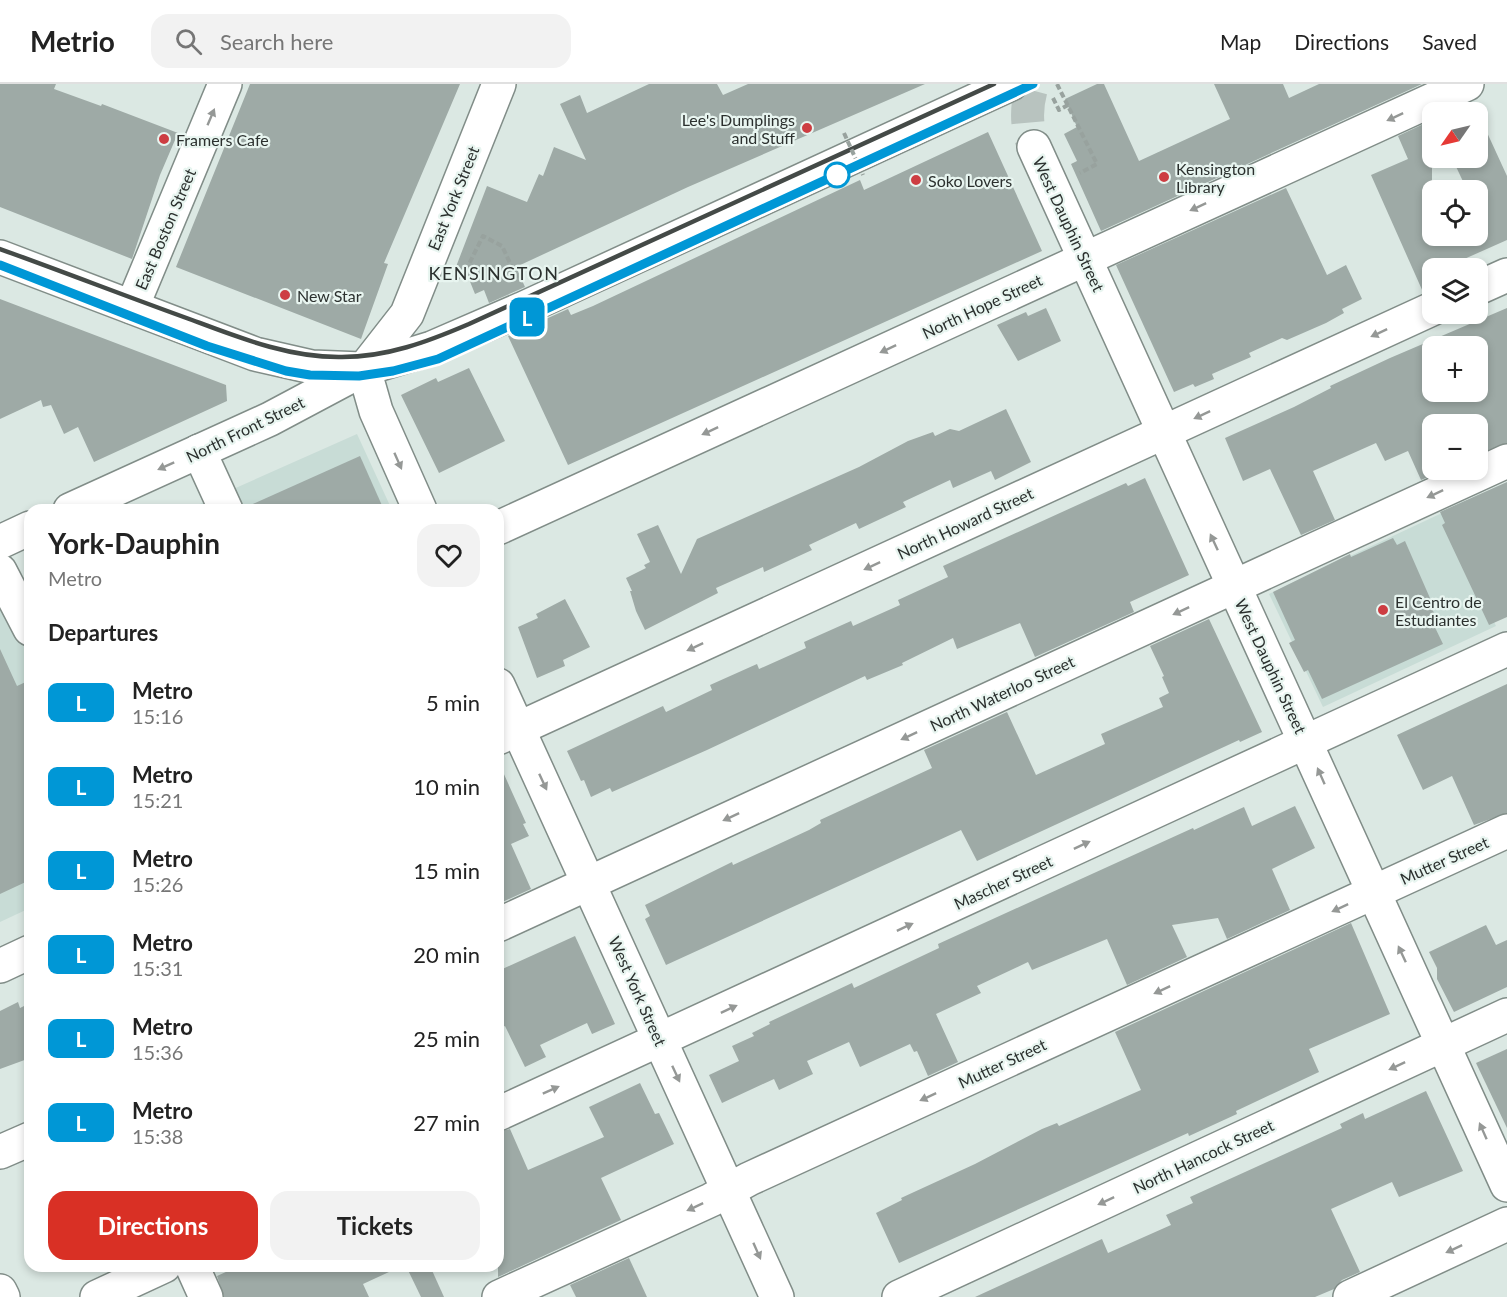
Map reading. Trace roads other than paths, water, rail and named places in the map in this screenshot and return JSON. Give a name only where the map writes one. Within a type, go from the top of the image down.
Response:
[{"type":"street","name":"East Boston Street","points":[[132,307],[225,84]]},
{"type":"street","name":"East York Street","points":[[364,369],[406,314],[499,84]]},
{"type":"street","name":"North Hope Street","points":[[504,525],[1467,84]]},
{"type":"street","name":"North Front Street","points":[[83,504],[270,419],[364,369],[432,348],[1037,88]]},
{"type":"street","name":"West Dauphin Street","points":[[1034,147],[1507,1185]]},
{"type":"street","points":[[0,257],[255,354],[312,367],[364,369],[376,411],[417,504]]},
{"type":"street","points":[[1488,284],[1507,275]]},
{"type":"street","name":"North Howard Street","points":[[508,733],[1422,314]]},
{"type":"street","points":[[199,451],[223,504]]},
{"type":"street","name":"North Waterloo Street","points":[[504,922],[1507,461]]},
{"type":"street","points":[[0,542],[24,531]]},
{"type":"street","points":[[0,571],[24,617]]},
{"type":"street","name":"Mascher Street","points":[[504,1111],[1507,649]]},
{"type":"street","name":"West York Street","points":[[504,714],[508,733],[590,882],[777,1297]]},
{"type":"street","name":"Mutter Street","points":[[499,1297],[730,1190],[749,1179],[1507,831]]},
{"type":"street","points":[[0,966],[24,955]]},
{"type":"street","name":"North Hancock Street","points":[[898,1297],[1507,1015]]},
{"type":"street","points":[[0,1152],[24,1142]]},
{"type":"street","points":[[1350,1297],[1507,1224]]},
{"type":"street","points":[[97,1297],[151,1272]]},
{"type":"street","points":[[195,1272],[206,1297]]},
{"type":"street","points":[[0,1291],[3,1297]]},
{"type":"tunnel","points":[[1031,90],[1028,118],[1029,133],[1034,147]]},
{"type":"railway","points":[[0,249],[266,346],[323,356],[375,354],[438,337],[469,324],[994,84]]},
{"type":"railway","points":[[0,265],[207,346],[286,371],[310,375],[359,376],[393,371],[438,359],[1033,84]]},
{"type":"metro line","name":"L","points":[[0,265],[207,346],[262,365],[310,375],[359,376],[393,371],[438,359],[1033,84]]},
{"type":"place","name":"Lee's Dumplings and Stuff","points":[[807,128]]},
{"type":"place","name":"Framers Cafe","points":[[164,139]]},
{"type":"place","name":"Kensington Library","points":[[1164,177]]},
{"type":"place","name":"Soko Lovers","points":[[916,180]]},
{"type":"place","name":"New Star","points":[[285,295]]},
{"type":"place","name":"El Centro de Estudiantes","points":[[1383,610]]},
{"type":"district","name":"KENSINGTON","points":[[494,273]]}]
